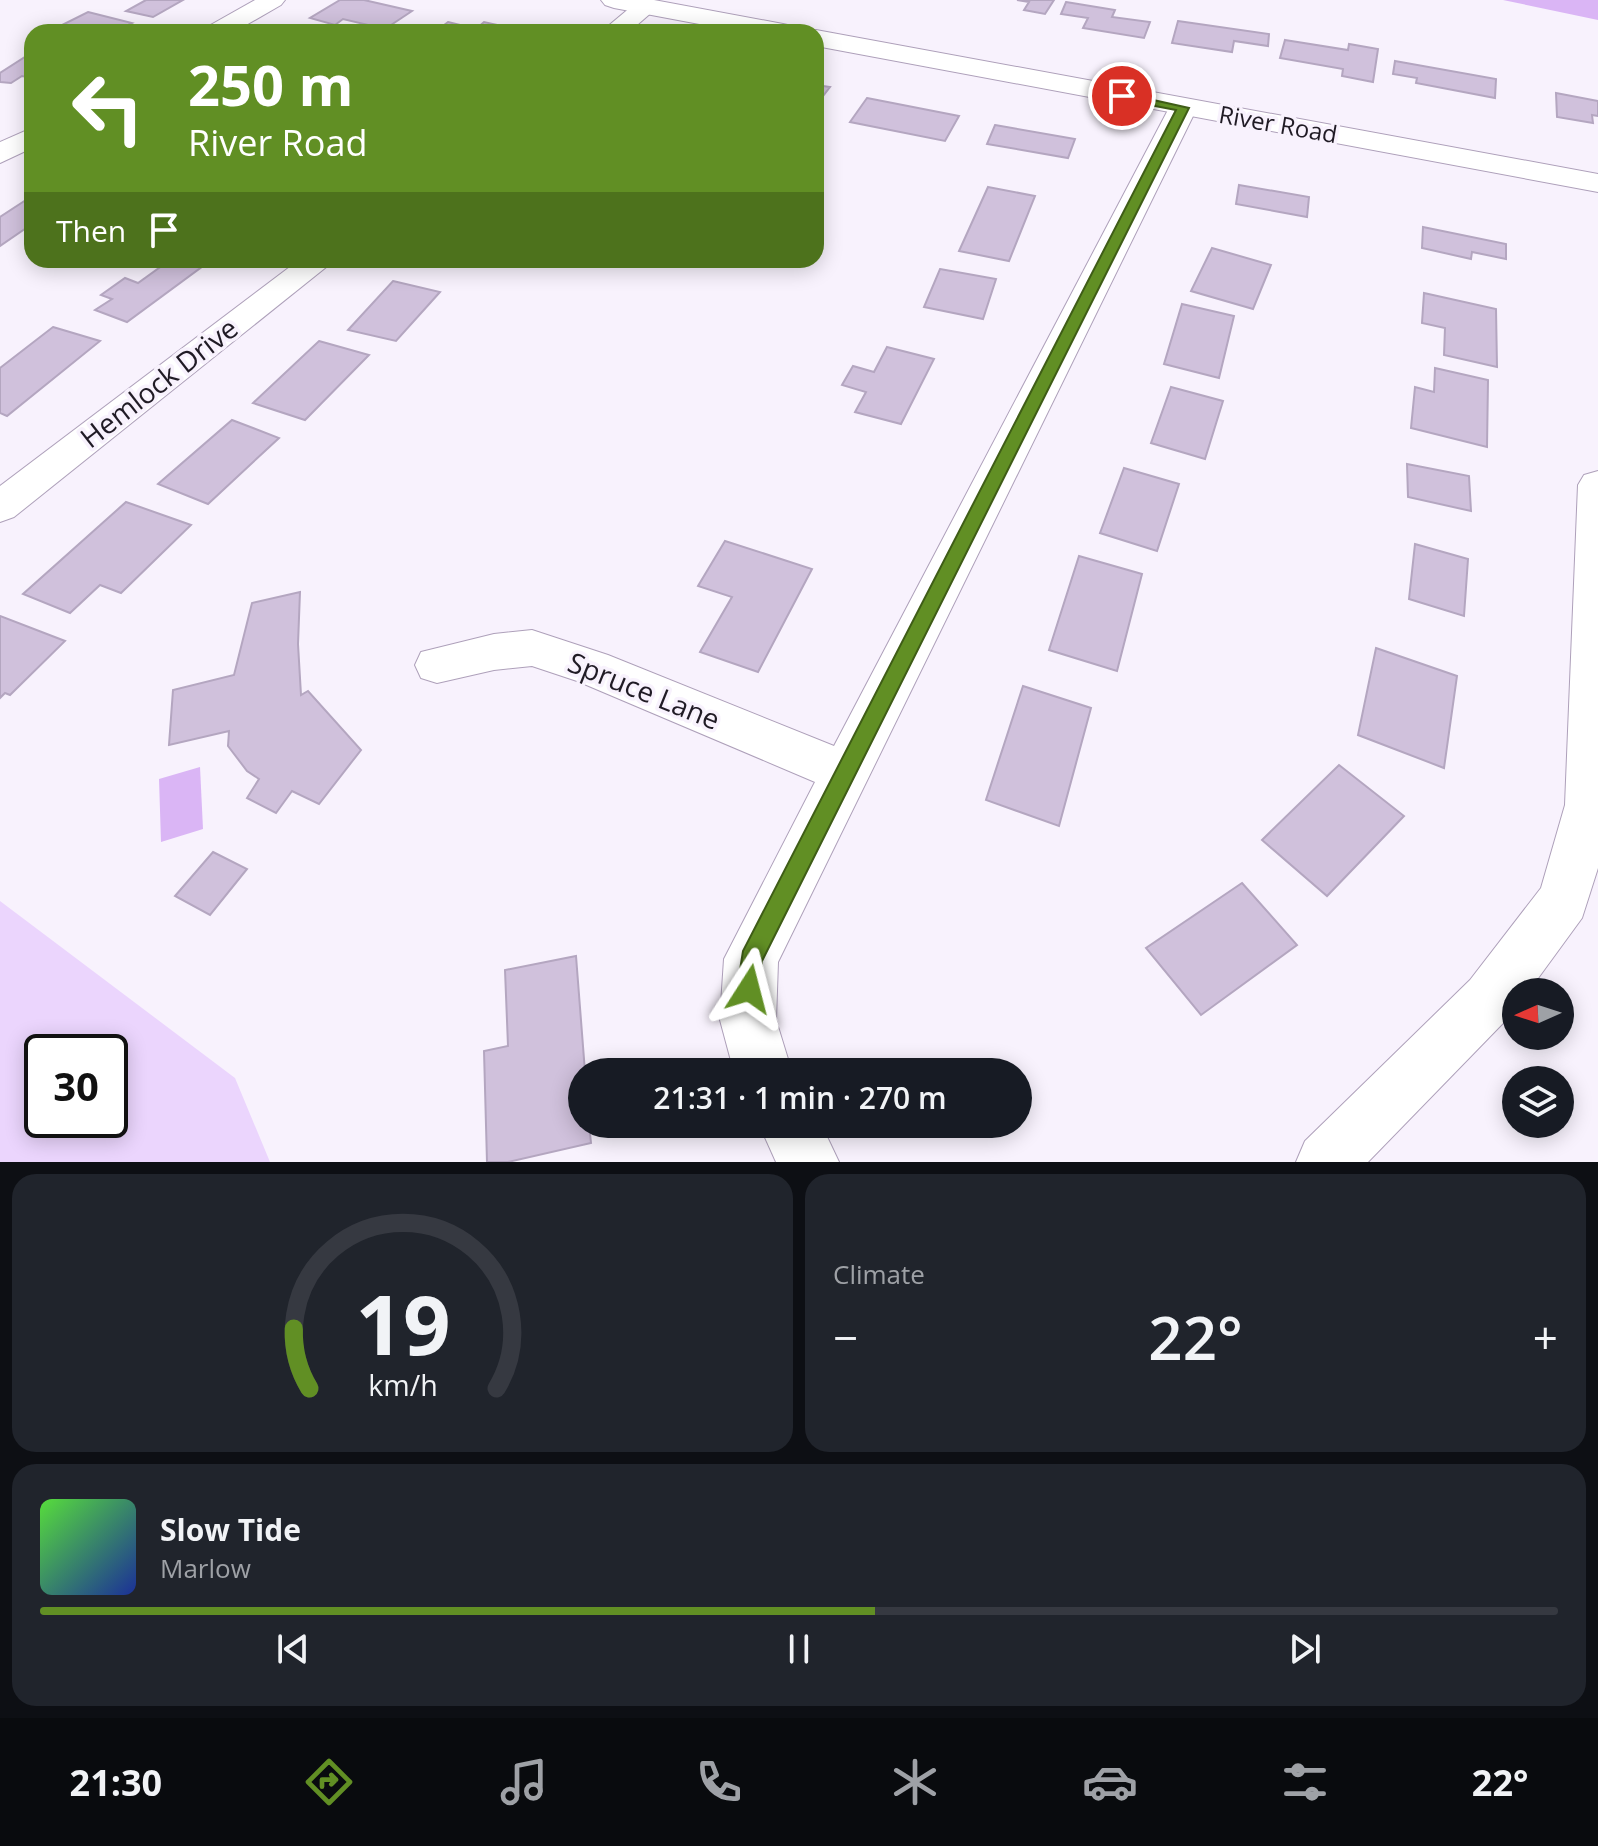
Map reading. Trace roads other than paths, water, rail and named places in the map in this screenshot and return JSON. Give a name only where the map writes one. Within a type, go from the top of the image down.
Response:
[{"type":"street","points":[[230,24],[273,0]]},
{"type":"street","points":[[614,0],[741,24]]},
{"type":"street","points":[[623,24],[647,6]]},
{"type":"street","name":"River Road","points":[[824,40],[1598,183]]},
{"type":"street","points":[[759,1058],[748,1020],[751,959],[1183,108]]},
{"type":"street","points":[[0,154],[24,140]]},
{"type":"street","name":"Hemlock Drive","points":[[0,507],[309,268]]},
{"type":"street","points":[[1326,1162],[1489,999],[1564,900],[1589,805],[1598,485]]},
{"type":"street","name":"Spruce Lane","points":[[437,665],[494,652],[532,648],[592,668],[846,773]]},
{"type":"street","points":[[796,1138],[809,1162]]}]
